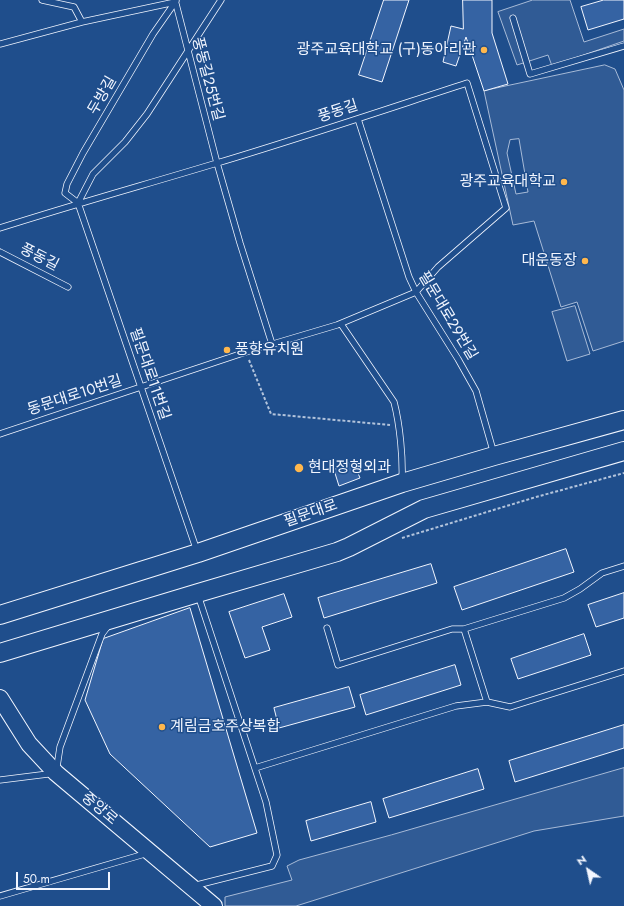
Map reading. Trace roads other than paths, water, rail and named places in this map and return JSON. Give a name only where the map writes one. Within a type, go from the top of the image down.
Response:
[{"type":"main road","name":"필문대로","points":[[0,615],[198,553],[402,484],[494,456],[624,420]]},
{"type":"main road","points":[[0,654],[114,618],[349,548],[424,508],[624,451]]},
{"type":"main road","name":"중앙로","points":[[0,698],[29,744],[56,773],[213,906]]},
{"type":"lane","points":[[42,0],[74,7],[82,22]]},
{"type":"lane","points":[[78,203],[93,174],[125,142],[147,114],[221,0]]},
{"type":"lane","points":[[0,44],[82,22],[176,1]]},
{"type":"lane","name":"풍동길25번길","points":[[176,1],[217,163]]},
{"type":"lane","name":"두방길","points":[[78,203],[65,193],[76,165],[146,46],[176,1]]},
{"type":"lane","points":[[513,18],[530,74],[624,46]]},
{"type":"lane","name":"풍동길","points":[[0,228],[358,119],[467,82]]},
{"type":"lane","name":"동문대로10번길","points":[[1,433],[246,352],[341,324],[416,292],[438,267],[506,208],[467,82]]},
{"type":"lane","name":"필문대로29번길","points":[[358,119],[404,263],[416,292],[476,391],[494,456]]},
{"type":"lane","points":[[217,163],[240,243],[272,344]]},
{"type":"lane","name":"필문대로11번길","points":[[78,203],[198,553]]},
{"type":"lane","name":"풍동길","points":[[0,252],[68,286]]},
{"type":"lane","points":[[341,324],[394,402],[397,413],[402,484]]},
{"type":"lane","points":[[0,427],[1,433]]},
{"type":"lane","points":[[327,628],[338,665],[452,630],[464,629],[564,598],[580,589],[602,573],[624,566]]},
{"type":"lane","points":[[191,886],[272,866],[277,855],[266,802],[198,593]]},
{"type":"lane","points":[[0,780],[56,773],[60,747],[99,641],[102,634],[114,618]]},
{"type":"lane","points":[[464,629],[486,702]]},
{"type":"lane","points":[[255,768],[456,706],[486,702],[510,707],[624,671]]},
{"type":"lane","points":[[0,896],[151,852]]},
{"type":"place","name":"광주교육대학교 (구)동아리관","points":[[484,50]]},
{"type":"place","name":"광주교육대학교","points":[[564,182]]},
{"type":"place","name":"대운동장","points":[[585,261]]},
{"type":"place","name":"풍향유치원","points":[[227,350]]},
{"type":"place","name":"현대정형외과","points":[[299,468]]},
{"type":"place","name":"계림금호주상복합","points":[[162,727]]}]
